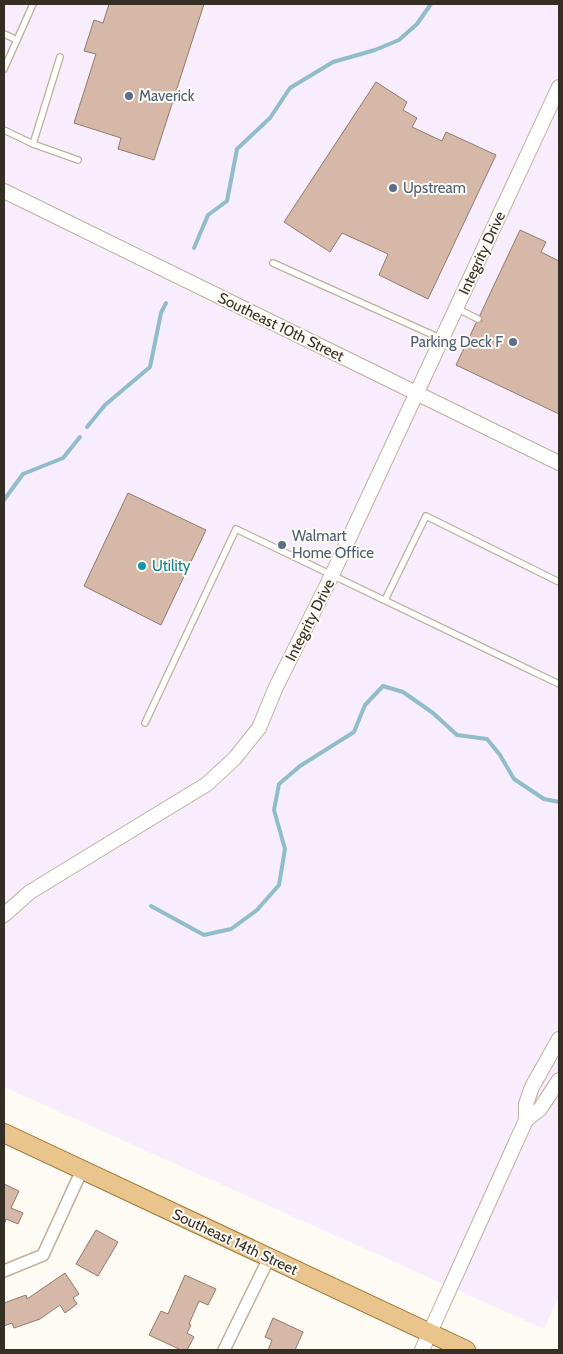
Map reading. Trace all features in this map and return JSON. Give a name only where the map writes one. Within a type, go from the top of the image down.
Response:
[{"type":"main road","name":"Southeast 14th Street","points":[[5,1132],[466,1350]]},
{"type":"street","name":"Integrity Drive","points":[[4,915],[30,892],[207,784],[235,758],[259,728],[559,87]]},
{"type":"street","name":"Southeast 10th Street","points":[[4,191],[559,463]]},
{"type":"street","points":[[422,1350],[526,1120],[526,1104],[532,1087],[559,1039]]},
{"type":"street","points":[[526,1120],[540,1109],[559,1080]]},
{"type":"street","points":[[4,1271],[43,1256],[82,1170]]},
{"type":"street","points":[[224,1350],[269,1258]]},
{"type":"lane","points":[[4,69],[33,4]]},
{"type":"lane","points":[[4,34],[17,40]]},
{"type":"lane","points":[[33,144],[60,57]]},
{"type":"lane","points":[[4,130],[33,144],[78,160]]},
{"type":"lane","points":[[273,263],[442,339]]},
{"type":"lane","points":[[456,308],[478,319]]},
{"type":"lane","points":[[385,600],[426,516],[559,582]]},
{"type":"lane","points":[[145,723],[236,529],[559,684]]},
{"type":"shaded area","name":"Walmart Home Office","points":[[4,4],[559,4],[559,1296],[544,1329],[4,1087]]},
{"type":"building","name":"Maverick","points":[[109,4],[204,4],[154,160],[118,149],[121,138],[74,123],[96,54],[84,51],[94,20],[103,23]]},
{"type":"building","name":"Upstream","points":[[376,82],[407,102],[403,110],[417,118],[412,127],[442,141],[446,132],[496,155],[428,299],[379,275],[388,254],[342,233],[330,252],[284,222]]},
{"type":"building","name":"Parking Deck F","points":[[520,230],[546,242],[541,252],[559,261],[559,414],[456,365],[476,323],[482,321],[480,315]]},
{"type":"building","name":"Utility","points":[[128,493],[206,530],[161,625],[84,586]]},
{"type":"building","points":[[4,1184],[19,1191],[11,1208],[23,1213],[18,1224],[6,1219],[4,1225]]},
{"type":"building","points":[[96,1230],[118,1242],[98,1276],[76,1264]]},
{"type":"building","points":[[65,1273],[79,1294],[73,1298],[77,1304],[65,1313],[60,1305],[40,1319],[14,1328],[12,1323],[4,1326],[4,1303],[26,1295],[27,1299]]},
{"type":"building","points":[[185,1275],[216,1289],[208,1305],[199,1301],[187,1333],[194,1337],[187,1350],[181,1350],[149,1335],[161,1311],[168,1314]]},
{"type":"building","points":[[273,1318],[303,1332],[295,1350],[268,1350],[272,1340],[265,1337]]},
{"type":"waterway","points":[[194,248],[208,215],[227,201],[237,149],[270,118],[290,88],[333,62],[375,50],[399,40],[417,24],[431,4]]},
{"type":"waterway","points":[[87,427],[105,405],[150,367],[161,313],[166,303]]},
{"type":"waterway","points":[[4,500],[23,474],[63,458],[80,437]]},
{"type":"waterway","points":[[151,906],[204,935],[231,929],[257,910],[279,885],[285,849],[274,810],[279,784],[300,766],[354,732],[365,705],[383,686],[403,692],[433,713],[457,735],[487,739],[500,755],[514,779],[544,799],[559,802]]},
{"type":"place","name":"Maverick","points":[[129,96]]},
{"type":"place","name":"Upstream","points":[[393,188]]},
{"type":"place","name":"Parking Deck F","points":[[513,342]]},
{"type":"place","name":"Walmart Home Office","points":[[282,545]]},
{"type":"place","name":"Utility","points":[[142,566]]}]
